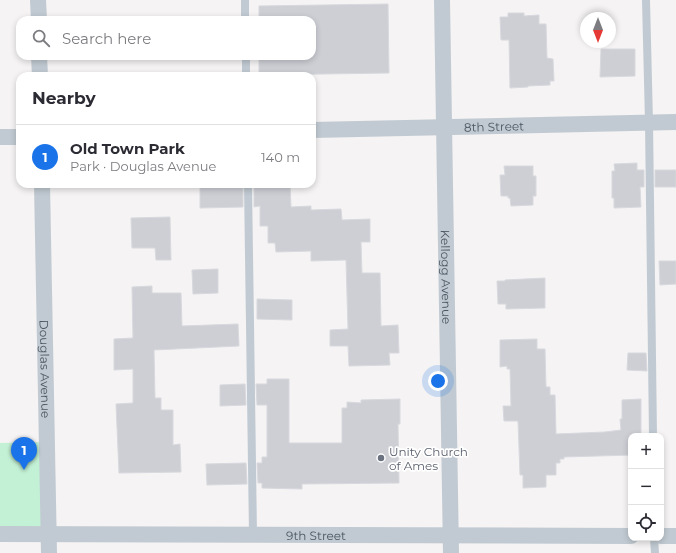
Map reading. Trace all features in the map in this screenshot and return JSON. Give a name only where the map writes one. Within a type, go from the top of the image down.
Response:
[{"type":"street","points":[[38,0],[39,16]]},
{"type":"street","name":"Kellogg Avenue","points":[[442,0],[451,553]]},
{"type":"street","points":[[40,60],[40,72]]},
{"type":"street","name":"8th Street","points":[[316,130],[676,122]]},
{"type":"street","points":[[0,137],[16,137]]},
{"type":"street","name":"Douglas Avenue","points":[[42,188],[49,553]]},
{"type":"street","name":"9th Street","points":[[0,534],[628,536]]},
{"type":"street","points":[[664,536],[676,536]]},
{"type":"lane","points":[[245,0],[245,16]]},
{"type":"lane","points":[[646,0],[650,122],[653,433]]},
{"type":"lane","points":[[246,60],[246,72]]},
{"type":"lane","points":[[248,188],[254,535]]},
{"type":"lane","points":[[654,541],[655,553]]},
{"type":"green space","points":[[47,442],[48,534],[0,534],[0,443]]},
{"type":"building","points":[[388,4],[389,73],[316,74],[316,72],[259,72],[259,60],[316,60],[316,16],[259,16],[259,6]]},
{"type":"building","points":[[508,13],[524,13],[524,16],[539,15],[539,24],[546,24],[547,58],[553,59],[554,81],[550,81],[550,85],[510,88],[509,40],[501,40],[500,17],[508,17]]},
{"type":"building","points":[[601,49],[635,49],[635,76],[600,77]]},
{"type":"building","points":[[637,163],[637,170],[644,170],[644,187],[640,187],[641,207],[614,208],[614,198],[612,198],[612,171],[615,171],[614,164]]},
{"type":"building","points":[[504,166],[533,166],[533,176],[536,176],[536,196],[533,196],[533,205],[511,206],[510,198],[508,198],[508,196],[501,196],[500,175],[505,175]]},
{"type":"building","points":[[655,170],[676,170],[676,187],[655,187]]},
{"type":"building","points":[[200,188],[243,188],[243,207],[200,208]]},
{"type":"building","points":[[254,188],[290,188],[291,207],[311,206],[311,210],[341,209],[342,220],[370,219],[370,242],[361,242],[362,273],[380,273],[381,326],[398,325],[399,353],[389,353],[390,365],[349,366],[348,346],[330,346],[330,330],[348,329],[346,260],[311,261],[311,251],[276,252],[275,243],[268,243],[268,226],[260,226],[260,206],[254,207]]},
{"type":"building","points":[[170,217],[171,260],[156,260],[155,248],[132,248],[131,218]]},
{"type":"building","points":[[659,261],[676,261],[676,284],[660,285]]},
{"type":"building","points":[[218,269],[218,293],[193,294],[192,270]]},
{"type":"building","points":[[545,278],[545,308],[506,309],[506,304],[498,304],[497,281]]},
{"type":"building","points":[[152,286],[152,293],[181,293],[182,326],[238,324],[239,346],[154,350],[155,398],[161,398],[161,410],[173,410],[173,445],[180,444],[181,472],[119,473],[116,404],[133,403],[133,369],[114,370],[114,339],[133,338],[132,287]]},
{"type":"building","points":[[257,299],[292,300],[292,320],[257,319]]},
{"type":"building","points":[[537,339],[537,349],[545,349],[546,387],[550,387],[550,395],[555,395],[556,434],[621,430],[620,419],[622,419],[622,400],[641,399],[641,433],[628,433],[628,455],[564,457],[564,459],[560,459],[560,463],[556,463],[556,475],[546,475],[546,487],[523,488],[523,475],[520,475],[518,421],[504,421],[503,406],[511,406],[510,369],[507,369],[507,366],[500,367],[500,340]]},
{"type":"building","points":[[628,353],[646,353],[647,371],[627,370]]},
{"type":"building","points":[[267,379],[289,379],[289,443],[342,443],[342,408],[347,408],[347,402],[361,403],[361,400],[400,399],[400,424],[398,424],[399,483],[302,484],[302,489],[262,488],[262,483],[258,483],[257,463],[262,463],[262,457],[267,457],[267,405],[257,405],[256,384],[267,384]]},
{"type":"building","points":[[245,384],[246,405],[220,406],[220,385]]},
{"type":"building","points":[[246,463],[247,484],[207,485],[206,464]]},
{"type":"place","name":"Unity Church of Ames","points":[[381,458]]},
{"type":"place","name":"Old Town Park","points":[[24,470]]}]
